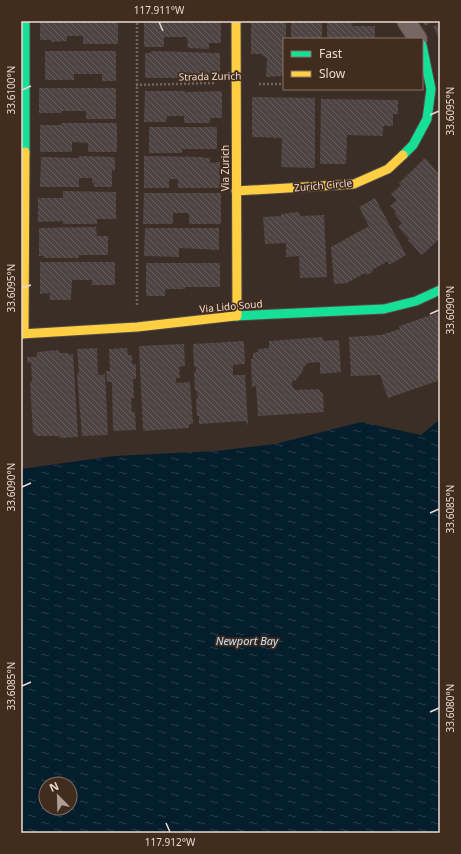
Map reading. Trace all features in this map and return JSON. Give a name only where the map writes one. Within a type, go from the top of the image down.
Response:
[{"type":"street","points":[[23,334],[25,21]]},
{"type":"street","name":"Via Zurich","points":[[236,21],[237,316]]},
{"type":"street","points":[[406,21],[417,38]]},
{"type":"street","name":"Zurich Circle","points":[[236,191],[354,184],[388,169],[413,145],[427,119],[430,89],[423,50]]},
{"type":"street","name":"Via Lido Soud","points":[[23,334],[136,327],[237,316],[384,309],[416,301],[440,290]]},
{"type":"path","points":[[136,327],[137,21]]},
{"type":"path","name":"Strada Zurich","points":[[136,85],[236,83],[283,84]]},
{"type":"water","name":"Newport Bay","points":[[440,419],[440,833],[21,833],[21,469],[114,456],[216,451],[275,444],[361,422],[421,435]]},
{"type":"building","points":[[40,21],[118,21],[118,44],[83,44],[83,36],[67,36],[67,41],[51,42],[51,40],[40,40]]},
{"type":"building","points":[[144,21],[221,21],[221,43],[209,43],[209,49],[188,48],[187,37],[164,37],[164,47],[144,47]]},
{"type":"building","points":[[251,21],[286,21],[286,38],[283,38],[283,76],[266,77],[267,58],[261,54],[251,54]]},
{"type":"building","points":[[291,21],[322,21],[322,38],[291,38]]},
{"type":"building","points":[[327,21],[353,21],[352,26],[375,26],[375,38],[327,38]]},
{"type":"building","points":[[422,21],[434,21],[425,26]]},
{"type":"building","points":[[440,23],[440,40],[433,27]]},
{"type":"building","points":[[45,51],[116,51],[116,81],[102,81],[102,74],[74,74],[74,80],[45,80]]},
{"type":"building","points":[[151,51],[220,53],[220,75],[187,74],[187,78],[145,78],[145,53],[151,53]]},
{"type":"building","points":[[39,88],[116,88],[116,119],[86,119],[86,111],[39,113]]},
{"type":"building","points":[[145,91],[222,91],[222,118],[210,118],[210,123],[184,123],[184,116],[167,116],[166,122],[144,122]]},
{"type":"building","points":[[252,97],[315,98],[315,168],[281,167],[282,138],[252,137]]},
{"type":"building","points":[[321,99],[398,100],[398,114],[393,114],[393,126],[383,126],[383,136],[347,135],[346,164],[320,164]]},
{"type":"building","points":[[61,123],[117,123],[117,152],[88,152],[88,143],[72,142],[72,152],[40,152],[40,125],[61,125]]},
{"type":"building","points":[[149,127],[217,127],[217,149],[182,149],[182,153],[149,153]]},
{"type":"building","points":[[79,156],[115,157],[115,171],[112,170],[112,187],[94,187],[92,178],[79,178],[79,187],[40,187],[41,157],[79,158]]},
{"type":"building","points":[[144,156],[204,157],[210,158],[210,163],[220,162],[220,188],[178,188],[178,179],[169,179],[169,188],[144,188]]},
{"type":"building","points":[[425,158],[440,175],[440,219],[437,222],[440,225],[440,238],[422,255],[398,227],[402,223],[394,213],[396,211],[390,206],[397,200],[391,194],[401,185],[399,183]]},
{"type":"building","points":[[63,191],[116,192],[116,219],[97,219],[97,224],[63,224],[63,221],[38,222],[38,198],[63,198]]},
{"type":"building","points":[[144,193],[221,193],[221,224],[189,224],[189,213],[173,213],[173,224],[143,224]]},
{"type":"building","points":[[375,198],[406,255],[389,265],[388,261],[372,270],[373,272],[366,275],[365,273],[347,283],[334,284],[331,247],[369,226],[359,207]]},
{"type":"building","points":[[299,212],[300,216],[324,215],[327,277],[300,278],[299,256],[286,257],[286,243],[265,244],[263,217],[281,216],[281,214]]},
{"type":"building","points":[[96,227],[97,236],[108,236],[108,255],[79,255],[79,258],[44,258],[44,256],[39,256],[39,228]]},
{"type":"building","points":[[145,228],[219,228],[219,250],[179,248],[179,257],[144,256]]},
{"type":"building","points":[[40,262],[115,262],[115,285],[92,285],[92,280],[72,280],[71,300],[49,300],[50,293],[40,294]]},
{"type":"building","points":[[146,263],[220,263],[220,287],[185,287],[185,289],[165,289],[165,296],[146,296]]},
{"type":"building","points":[[440,312],[440,380],[388,398],[380,375],[351,376],[349,337],[381,335],[400,329],[399,326]]},
{"type":"building","points":[[322,337],[323,341],[339,340],[341,372],[320,374],[320,362],[308,363],[295,381],[292,381],[292,386],[295,390],[318,389],[323,394],[324,412],[258,416],[256,386],[252,387],[251,359],[253,359],[253,353],[258,352],[258,349],[269,348],[269,341]]},
{"type":"building","points":[[244,341],[245,364],[233,365],[233,375],[245,375],[248,425],[246,421],[199,424],[196,398],[198,398],[197,391],[195,391],[194,372],[196,372],[196,367],[194,367],[193,344]]},
{"type":"building","points":[[184,344],[185,366],[179,367],[180,378],[176,378],[176,383],[190,382],[193,424],[189,424],[189,428],[143,431],[139,346]]},
{"type":"building","points":[[97,348],[98,375],[105,374],[108,435],[82,436],[77,374],[79,374],[77,349]]},
{"type":"building","points":[[127,348],[128,355],[132,355],[132,364],[136,364],[136,379],[133,379],[134,398],[131,398],[132,412],[135,412],[136,430],[113,431],[112,382],[107,382],[106,371],[110,371],[109,349]]},
{"type":"building","points":[[59,350],[59,353],[68,353],[69,355],[73,354],[78,437],[60,438],[59,436],[37,436],[33,432],[30,382],[32,382],[31,362],[27,363],[27,357],[37,357],[37,352]]},
{"type":"building","points":[[22,400],[23,416],[21,416]]},
{"type":"traffic: fast","points":[[25,21],[25,152]]},
{"type":"traffic: fast","points":[[403,155],[413,145],[427,119],[431,89],[423,50]]},
{"type":"traffic: fast","points":[[235,316],[384,309],[416,301],[440,290]]},
{"type":"traffic: slow","points":[[236,21],[237,316]]},
{"type":"traffic: slow","points":[[24,334],[25,152]]},
{"type":"traffic: slow","points":[[236,191],[354,184],[388,169],[403,155]]},
{"type":"traffic: slow","points":[[21,334],[137,327],[235,316]]}]
